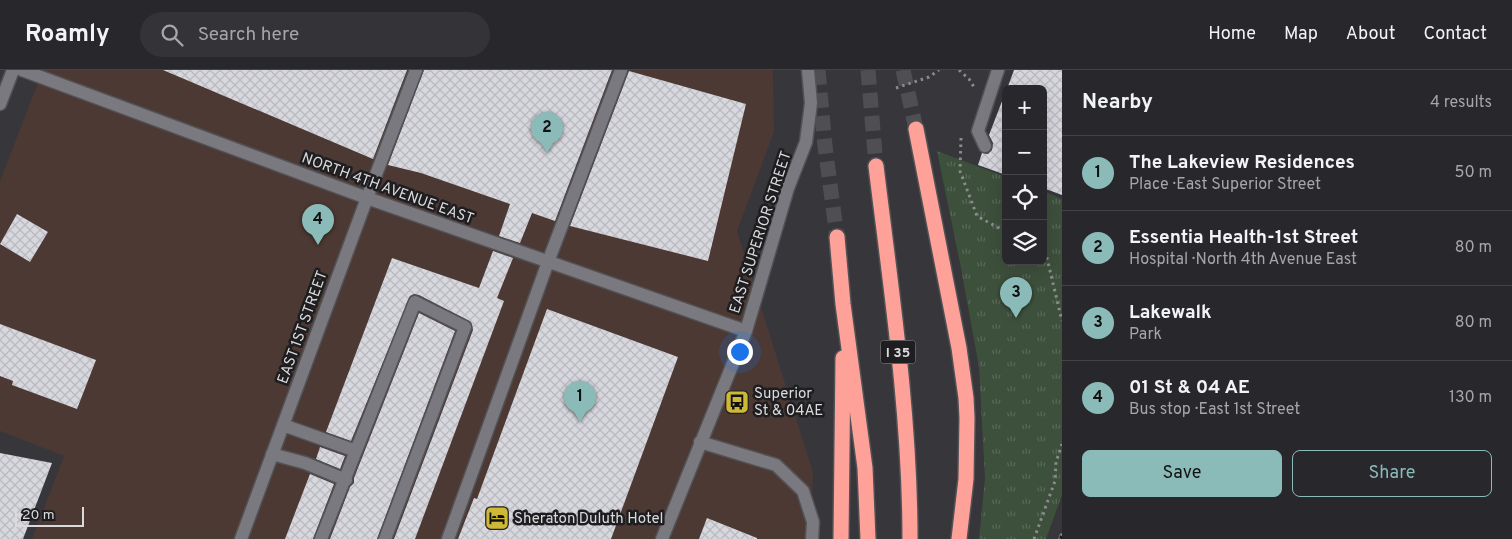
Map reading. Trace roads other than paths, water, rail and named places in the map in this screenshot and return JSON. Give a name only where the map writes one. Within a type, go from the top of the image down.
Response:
[{"type":"highway","points":[[916,130],[963,374],[967,426],[966,479],[959,539]]},
{"type":"highway","name":"I 35","points":[[876,166],[898,348],[909,486],[910,539]]},
{"type":"highway","points":[[837,237],[843,304],[865,468],[868,539]]},
{"type":"highway","points":[[841,539],[843,304]]},
{"type":"street","points":[[0,104],[13,70]]},
{"type":"street","name":"NORTH 4TH AVENUE EAST","points":[[22,70],[367,198],[746,331]]},
{"type":"street","name":"EAST 1ST STREET","points":[[241,539],[416,70]]},
{"type":"street","points":[[448,539],[548,262],[621,70]]},
{"type":"street","name":"EAST SUPERIOR STREET","points":[[662,539],[746,331],[788,188],[806,142],[810,103],[808,70]]},
{"type":"street","points":[[985,146],[978,130],[998,70]]},
{"type":"street","points":[[320,539],[346,480],[415,302],[465,327],[385,539]]},
{"type":"street","points":[[283,425],[356,451]]},
{"type":"street","points":[[700,442],[776,465],[803,491],[813,522],[812,539]]},
{"type":"street","points":[[272,454],[305,463],[346,480]]},
{"type":"tunnel","points":[[818,70],[825,146],[837,237]]},
{"type":"tunnel","points":[[868,70],[876,166]]},
{"type":"tunnel","points":[[903,70],[916,129]]},
{"type":"place","name":"Essentia Health-1st Street","points":[[547,153]]},
{"type":"place","name":"01 St & 04 AE","points":[[318,245]]},
{"type":"place","name":"Lakewalk","points":[[1016,318]]},
{"type":"place","name":"Superior St & 04AE","points":[[737,402]]},
{"type":"place","name":"The Lakeview Residences","points":[[580,422]]},
{"type":"place","name":"Sheraton Duluth Hotel","points":[[497,518]]}]
